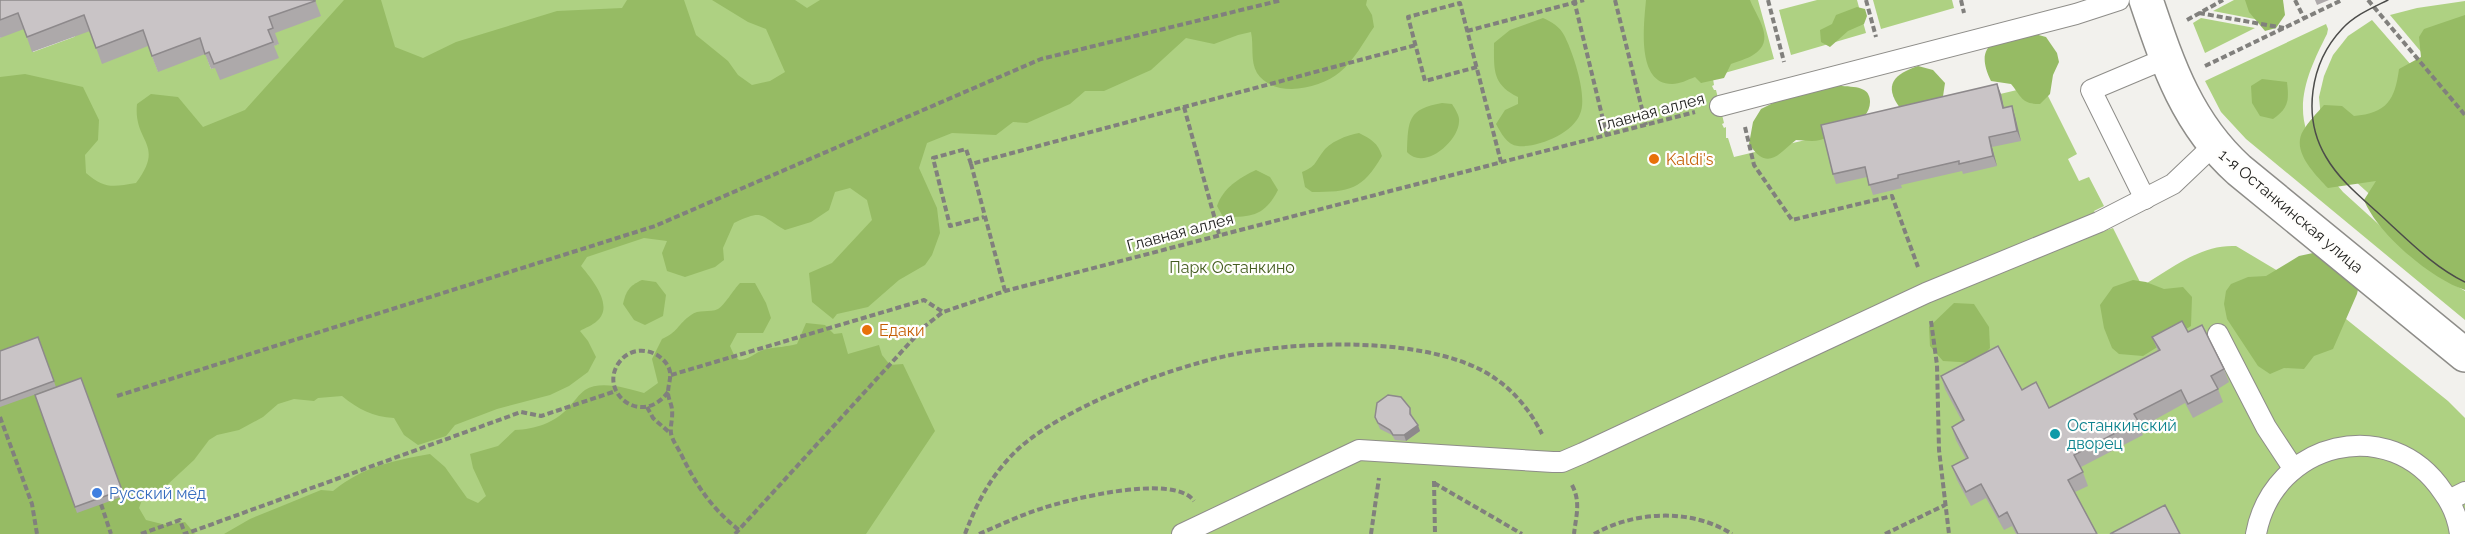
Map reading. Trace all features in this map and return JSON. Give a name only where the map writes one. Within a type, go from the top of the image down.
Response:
[{"type":"street","name":"1-я Останкинская улица","points":[[2146,0],[2186,105],[2214,145],[2239,170],[2465,355]]},
{"type":"lane","points":[[1729,104],[2076,14],[2119,0]]},
{"type":"lane","points":[[2145,199],[2091,90],[2167,58]]},
{"type":"lane","points":[[1182,534],[1359,450],[1557,462],[1594,448],[1926,293],[2099,222],[2173,184],[2214,145]]},
{"type":"lane","points":[[2218,334],[2266,427],[2294,468]]},
{"type":"lane","points":[[2256,534],[2264,506],[2272,492],[2294,468],[2307,459],[2337,448],[2354,446],[2385,449],[2401,455],[2428,472],[2457,496],[2455,513],[2460,534]]},
{"type":"path","points":[[117,396],[655,226],[1041,59],[1282,0]]},
{"type":"path","points":[[1467,31],[1584,0]]},
{"type":"path","points":[[1615,0],[1646,125]]},
{"type":"path","points":[[1768,0],[1784,62]]},
{"type":"path","points":[[1866,0],[1876,37]]},
{"type":"path","points":[[1961,0],[1964,13]]},
{"type":"path","points":[[2186,20],[2223,0]]},
{"type":"path","points":[[2295,0],[2304,18]]},
{"type":"path","points":[[2205,66],[2342,0]]},
{"type":"path","points":[[2368,0],[2465,115]]},
{"type":"path","points":[[1574,1],[1607,136]]},
{"type":"path","points":[[1477,67],[1425,81],[1408,17],[1460,3],[1477,67],[1501,162]]},
{"type":"path","points":[[2199,13],[2284,28]]},
{"type":"path","points":[[971,164],[1416,45]]},
{"type":"path","points":[[1729,104],[1754,165],[1792,220],[1892,196],[1924,281],[1937,365],[1939,450],[1949,534]]},
{"type":"path","name":"Главная аллея","points":[[737,533],[926,326],[943,312],[1005,291],[1219,234],[1729,104]]},
{"type":"path","points":[[1184,106],[1219,234]]},
{"type":"path","points":[[984,218],[950,226],[933,158],[966,149],[1005,291]]},
{"type":"path","points":[[671,375],[924,300],[943,312]]},
{"type":"path","points":[[964,534],[986,488],[1018,450],[1048,427],[1091,404],[1172,371],[1227,356],[1328,345],[1380,345],[1409,348],[1456,359],[1495,378],[1526,407],[1578,499],[1574,534]]},
{"type":"path","points":[[668,392],[655,405],[647,407],[629,405],[616,391],[614,375],[617,366],[622,359],[638,351],[655,353],[668,366],[671,375],[668,392],[673,412],[671,434]]},
{"type":"path","points":[[141,534],[180,520],[185,534],[521,412],[541,416],[616,391]]},
{"type":"path","points":[[647,407],[653,418],[671,434],[694,481],[707,500],[737,533]]},
{"type":"path","points":[[0,417],[32,504],[37,534]]},
{"type":"path","points":[[1371,534],[1382,451]]},
{"type":"path","points":[[1432,456],[1435,534]]},
{"type":"path","points":[[1434,483],[1522,534]]},
{"type":"path","points":[[978,534],[1042,508],[1072,500],[1138,489],[1180,490],[1192,497],[1207,522]]},
{"type":"path","points":[[101,504],[111,534]]},
{"type":"path","points":[[1885,534],[1945,505]]},
{"type":"path","points":[[1594,534],[1617,523],[1649,516],[1700,521],[1732,534]]},
{"type":"green space","name":"Парк Останкино","points":[[315,0],[1758,0],[1774,59],[1714,76],[1713,79],[1714,85],[1712,86],[1716,90],[1724,123],[1722,124],[1724,128],[1726,127],[1726,138],[1728,138],[1734,157],[2042,84],[2077,154],[2068,159],[2079,181],[2089,177],[2104,206],[2094,211],[2104,231],[2113,228],[2142,286],[2199,253],[2223,246],[2236,246],[2310,290],[2448,401],[2465,418],[2465,534],[0,534],[0,38],[22,23],[33,52],[74,37],[88,25],[146,40],[158,71],[203,47],[211,69],[278,44],[272,25]]},
{"type":"green space","points":[[344,0],[381,0],[395,47],[423,58],[456,42],[557,11],[622,8],[627,0],[684,0],[696,35],[728,61],[738,75],[752,85],[770,81],[785,72],[766,29],[748,22],[712,0],[795,0],[807,8],[820,0],[1367,0],[1366,5],[1372,15],[1374,27],[1354,57],[1340,72],[1309,87],[1285,89],[1265,81],[1255,68],[1251,32],[1214,44],[1186,38],[1151,70],[1104,91],[1085,91],[1070,104],[1027,123],[1013,122],[996,135],[952,133],[927,143],[919,168],[937,208],[940,233],[932,255],[925,265],[899,280],[868,307],[837,314],[833,319],[812,302],[809,273],[832,263],[872,220],[867,200],[850,188],[835,192],[829,210],[811,222],[785,230],[756,215],[734,223],[723,248],[724,260],[715,267],[685,277],[667,271],[662,253],[667,241],[644,238],[587,257],[581,266],[600,292],[604,308],[602,315],[595,322],[580,331],[596,357],[588,372],[569,386],[550,395],[497,409],[455,425],[446,436],[418,445],[404,435],[394,418],[366,412],[342,396],[318,398],[314,401],[294,399],[278,404],[263,417],[239,430],[217,435],[209,440],[194,460],[167,485],[142,500],[139,508],[146,520],[166,525],[185,522],[195,534],[0,534],[0,77],[25,74],[83,87],[99,120],[98,140],[85,155],[86,173],[98,182],[109,186],[136,183],[148,159],[146,143],[137,117],[137,104],[151,94],[178,97],[203,127],[245,110]]},
{"type":"green space","points":[[1646,0],[1750,0],[1763,29],[1764,43],[1753,55],[1731,64],[1724,78],[1701,83],[1695,77],[1675,84],[1660,81],[1652,74],[1647,64],[1644,37]]},
{"type":"green space","points":[[1817,0],[1857,0],[1866,33],[1791,55],[1779,10]]},
{"type":"green space","points":[[1873,0],[1952,0],[1954,8],[1881,29]]},
{"type":"green space","points":[[2234,0],[2272,0],[2270,22],[2213,11]]},
{"type":"green space","points":[[2245,0],[2283,0],[2285,15],[2276,28],[2265,31],[2249,12]]},
{"type":"green space","points":[[2465,1],[2465,104],[2390,15],[2417,8]]},
{"type":"green space","points":[[1857,7],[1865,9],[1867,16],[1864,24],[1848,31],[1830,47],[1821,42],[1820,30],[1832,24],[1836,15]]},
{"type":"green space","points":[[2465,15],[2465,290],[2437,276],[2422,265],[2380,226],[2364,200],[2376,181],[2328,188],[2306,162],[2302,154],[2300,139],[2310,121],[2324,105],[2342,106],[2354,116],[2382,108],[2392,97],[2399,69],[2421,57],[2419,37],[2424,29]]},
{"type":"green space","points":[[1543,18],[1558,27],[1568,43],[1581,86],[1582,106],[1576,121],[1563,133],[1535,145],[1518,146],[1502,135],[1496,124],[1505,110],[1518,104],[1518,97],[1503,87],[1496,75],[1494,43],[1510,30]]},
{"type":"green space","points":[[2201,18],[2255,28],[2205,53],[2193,23]]},
{"type":"green space","points":[[2372,20],[2465,127],[2440,258],[2355,181],[2321,119],[2319,97],[2324,76],[2333,55],[2348,36]]},
{"type":"green space","points":[[2326,24],[2327,34],[2311,69],[2304,94],[2304,119],[2310,139],[2330,175],[2343,192],[2429,270],[2465,291],[2465,320],[2246,139],[2221,112],[2205,81]]},
{"type":"green space","points":[[2020,30],[2046,37],[2057,53],[2059,62],[2053,75],[2050,94],[2040,104],[2025,101],[2011,84],[1991,81],[1986,70],[1985,53],[1989,47],[2001,38]]},
{"type":"green space","points":[[1918,66],[1933,70],[1945,83],[1942,103],[1900,108],[1892,93],[1894,81],[1903,73]]},
{"type":"green space","points":[[2262,79],[2287,82],[2287,103],[2273,119],[2260,116],[2252,103],[2251,86]]},
{"type":"green space","points":[[1822,83],[1861,88],[1868,95],[1869,109],[1851,127],[1827,138],[1814,141],[1796,140],[1773,158],[1767,159],[1756,152],[1749,144],[1753,122],[1761,109],[1785,97],[1806,94]]},
{"type":"green space","points":[[1442,103],[1452,104],[1458,115],[1457,130],[1453,138],[1439,152],[1431,156],[1414,157],[1407,152],[1408,132],[1412,118],[1422,109]]},
{"type":"green space","points":[[1359,133],[1374,142],[1382,156],[1368,176],[1346,190],[1312,192],[1305,187],[1302,172],[1312,166],[1325,149],[1344,137]]},
{"type":"green space","points":[[1256,170],[1270,177],[1278,190],[1273,199],[1256,214],[1223,217],[1217,206],[1223,194],[1238,180]]},
{"type":"green space","points":[[2313,253],[2333,255],[2359,285],[2357,294],[2333,349],[2314,356],[2304,369],[2284,368],[2270,374],[2258,366],[2227,319],[2224,304],[2226,291],[2231,284],[2248,277],[2266,276],[2299,256]]},
{"type":"green space","points":[[642,280],[656,282],[666,295],[663,316],[645,325],[634,320],[623,304],[629,289]]},
{"type":"green space","points":[[2133,280],[2164,289],[2183,287],[2192,297],[2191,326],[2143,356],[2119,354],[2112,348],[2104,328],[2100,305],[2113,287]]},
{"type":"green space","points":[[740,283],[755,283],[771,318],[763,333],[737,333],[730,346],[739,360],[763,350],[797,344],[806,323],[825,325],[834,334],[842,333],[848,354],[879,345],[882,355],[890,365],[903,364],[935,431],[866,534],[224,534],[250,519],[321,490],[333,491],[367,470],[391,462],[430,454],[445,467],[467,498],[478,503],[486,496],[473,468],[470,454],[498,446],[515,430],[537,427],[551,421],[591,387],[606,385],[644,393],[658,383],[652,359],[662,339],[694,313],[720,307]]},
{"type":"green space","points":[[1954,303],[1974,304],[1989,327],[1990,348],[1976,363],[1943,361],[1930,346],[1929,327]]},
{"type":"building","points":[[0,0],[315,1],[269,17],[273,28],[268,30],[273,42],[214,64],[209,52],[205,54],[200,38],[152,56],[143,30],[96,48],[84,15],[27,37],[18,13],[0,20]]},
{"type":"building","points":[[1997,84],[2003,108],[2012,106],[2017,131],[1989,137],[1993,156],[1898,175],[1898,178],[1869,185],[1865,167],[1833,174],[1821,125]]},
{"type":"building","name":"Останкинский дворец","points":[[2182,321],[2188,332],[2202,325],[2224,369],[2211,376],[2218,389],[2188,404],[2181,390],[2134,414],[2138,421],[2074,455],[2083,472],[2068,480],[2097,534],[2018,534],[2007,512],[1999,517],[1981,484],[1966,492],[1952,466],[1968,458],[1952,427],[1964,420],[1941,376],[1998,346],[2022,390],[2036,382],[2049,408],[2160,350],[2152,337]]},
{"type":"building","points":[[38,337],[54,381],[0,401],[0,351]]},
{"type":"building","points":[[81,378],[122,490],[75,507],[35,395]]},
{"type":"building","points":[[1388,395],[1401,397],[1410,408],[1410,414],[1418,425],[1404,435],[1393,435],[1390,430],[1378,423],[1375,417],[1377,403]]},
{"type":"building","points":[[2165,505],[2180,534],[2110,534]]},
{"type":"tram line","points":[[2388,0],[2352,20],[2331,43],[2323,58],[2313,91],[2312,108],[2318,141],[2332,166],[2363,200],[2425,255],[2444,270],[2465,282]]},
{"type":"place","name":"Kaldi's","points":[[1654,159]]},
{"type":"place","name":"Едаки","points":[[867,330]]},
{"type":"place","name":"Останкинский дворец","points":[[2055,434]]},
{"type":"place","name":"Русский мёд","points":[[97,493]]}]
